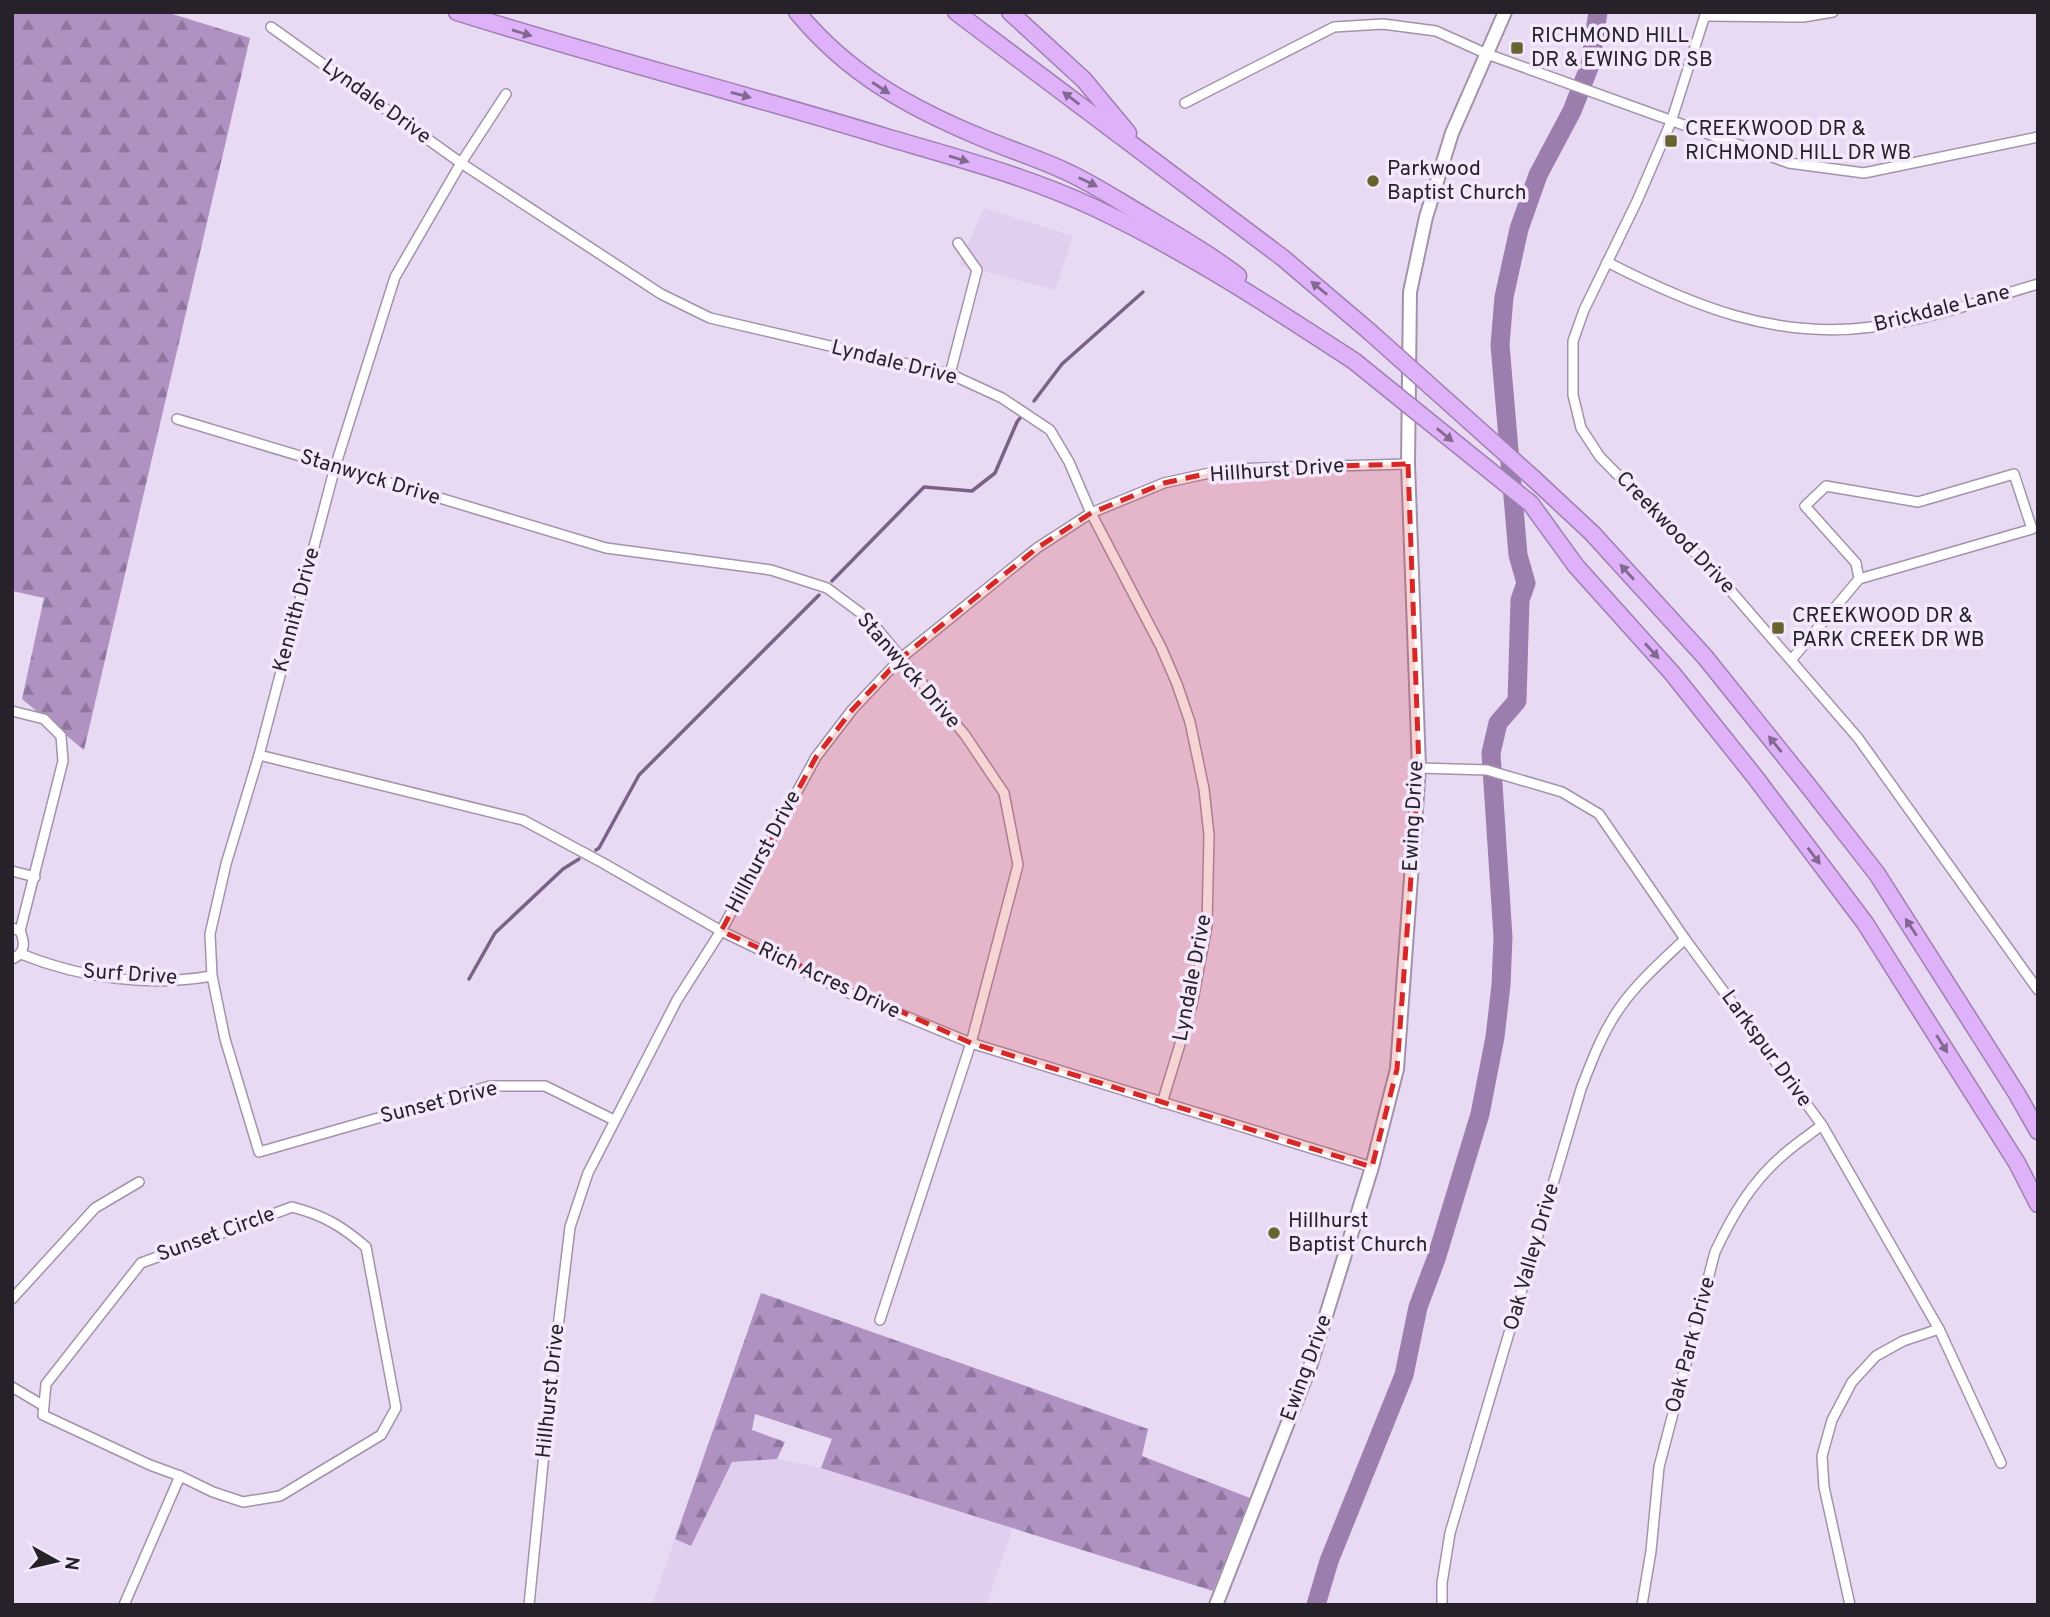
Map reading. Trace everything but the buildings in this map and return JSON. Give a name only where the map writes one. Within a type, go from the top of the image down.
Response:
[{"type":"highway","points":[[457,12],[639,68],[816,116],[1034,183],[1093,207],[1185,254],[1354,361],[1531,504],[1576,566],[1672,673],[1755,777],[1865,923],[2017,1163],[2038,1204]]},
{"type":"highway","points":[[797,12],[828,46],[865,78],[904,103],[1103,189],[1217,260],[1308,331]]},
{"type":"highway","points":[[956,12],[1283,258],[1370,332],[1592,533],[1705,657],[1877,874],[2038,1131]]},
{"type":"highway","points":[[1010,12],[1084,80],[1146,153]]},
{"type":"main road","name":"Ewing Drive","points":[[1216,1605],[1311,1364],[1372,1167],[1397,1069],[1419,768],[1408,464],[1410,292],[1426,217],[1452,133],[1505,12]]},
{"type":"street","points":[[1707,14],[1803,17],[1833,12]]},
{"type":"street","name":"Creekwood Drive","points":[[1707,14],[1671,122],[1637,201],[1584,310],[1573,341],[1573,396],[1581,429],[1601,457],[1718,576],[1858,738],[2038,990]]},
{"type":"street","points":[[1185,103],[1334,27],[1383,24],[1436,31],[1487,54],[1789,163],[1864,173],[2038,137]]},
{"type":"street","name":"Lyndale Drive","points":[[271,27],[461,163],[661,293],[710,318],[950,374],[1002,398],[1050,430],[1069,462],[1091,513],[1161,647],[1177,684],[1190,722],[1204,789],[1209,835],[1207,926],[1192,1005],[1162,1103]]},
{"type":"street","name":"Kennith Drive","points":[[259,1152],[225,1039],[212,976],[210,934],[226,864],[259,755],[335,467],[395,277],[461,163],[506,94]]},
{"type":"street","points":[[950,374],[977,270],[958,243]]},
{"type":"street","name":"Brickdale Lane","points":[[1606,262],[1702,307],[1753,322],[1837,330],[1872,328],[1909,321],[2038,284]]},
{"type":"street","name":"Stanwyck Drive","points":[[177,419],[606,548],[771,570],[827,588],[870,620],[965,735],[1004,793],[1018,865],[971,1043],[880,1320]]},
{"type":"street","name":"Hillhurst Drive","points":[[529,1605],[570,1227],[588,1172],[677,1000],[722,931],[816,757],[852,710],[901,659],[1037,548],[1091,513],[1164,484],[1228,469],[1408,464]]},
{"type":"street","points":[[1792,659],[1858,579],[2032,529],[2014,474],[1917,502],[1826,486],[1805,506],[1856,563],[1858,579]]},
{"type":"street","points":[[12,710],[44,719],[61,736],[63,761],[35,877],[16,929],[24,944],[16,956]]},
{"type":"street","name":"Rich Acres Drive","points":[[259,755],[523,821],[722,931],[849,993],[971,1043],[1372,1167]]},
{"type":"street","name":"Larkspur Drive","points":[[1419,768],[1487,770],[1562,792],[1599,814],[1685,939],[1822,1125],[1939,1329],[2001,1463]]},
{"type":"street","points":[[12,871],[35,877]]},
{"type":"street","name":"Oak Valley Drive","points":[[1442,1605],[1442,1583],[1450,1534],[1581,1089],[1596,1048],[1620,1006],[1642,980],[1685,939]]},
{"type":"street","name":"Surf Drive","points":[[16,956],[80,974],[111,978],[212,976]]},
{"type":"street","name":"Sunset Drive","points":[[259,1152],[490,1086],[545,1086],[614,1120]]},
{"type":"street","name":"Oak Park Drive","points":[[1642,1605],[1651,1551],[1659,1467],[1715,1252],[1728,1225],[1754,1184],[1782,1155],[1822,1125]]},
{"type":"street","points":[[12,1299],[95,1208],[139,1182]]},
{"type":"street","name":"Sunset Circle","points":[[292,1207],[318,1214],[349,1232],[366,1247],[396,1408],[381,1435],[280,1496],[243,1502],[213,1492],[180,1476],[150,1465],[43,1415],[46,1384],[141,1263],[292,1207]]},
{"type":"street","points":[[1850,1605],[1824,1487],[1822,1457],[1832,1420],[1852,1382],[1876,1356],[1903,1342],[1939,1329]]},
{"type":"street","points":[[12,1387],[44,1406]]},
{"type":"street","points":[[124,1605],[180,1476]]},
{"type":"highlighted area","points":[[1408,464],[1419,768],[1397,1069],[1372,1167],[971,1043],[721,931],[816,757],[852,710],[901,658],[1037,548],[1091,513],[1164,483],[1228,469]]},
{"type":"shaded area","points":[[984,208],[1073,236],[1055,290],[959,265]]},
{"type":"shaded area","points":[[777,1459],[821,1468],[1013,1528],[986,1605],[652,1605],[675,1539],[691,1545],[732,1462]]},
{"type":"green space","points":[[12,12],[166,12],[250,38],[84,750],[22,699],[44,598],[12,591]]},
{"type":"green space","points":[[761,1293],[1148,1429],[1142,1456],[1250,1498],[1213,1591],[821,1468],[832,1439],[755,1414],[752,1430],[785,1442],[777,1459],[732,1462],[691,1546],[675,1539]]},
{"type":"waterway","points":[[1316,1605],[1329,1561],[1404,1375],[1418,1307],[1436,1259],[1480,1114],[1495,1037],[1503,937],[1491,753],[1498,723],[1517,701],[1520,600],[1526,583],[1518,555],[1500,345],[1504,297],[1519,229],[1538,175],[1572,111],[1590,65],[1598,12]]},
{"type":"waterway","points":[[1034,401],[1062,364],[1143,292]]},
{"type":"waterway","points":[[832,581],[924,487],[972,491],[995,473],[1023,414]]},
{"type":"waterway","points":[[596,850],[639,775],[819,595]]},
{"type":"waterway","points":[[469,979],[495,933],[563,869],[579,859]]},
{"type":"place","name":"RICHMOND HILL DR & EWING DR SB","points":[[1517,48]]},
{"type":"place","name":"CREEKWOOD DR & RICHMOND HILL DR WB","points":[[1671,141]]},
{"type":"place","name":"Parkwood Baptist Church","points":[[1373,181]]},
{"type":"place","name":"CREEKWOOD DR & PARK CREEK DR WB","points":[[1778,628]]},
{"type":"place","name":"Hillhurst Baptist Church","points":[[1274,1233]]}]
